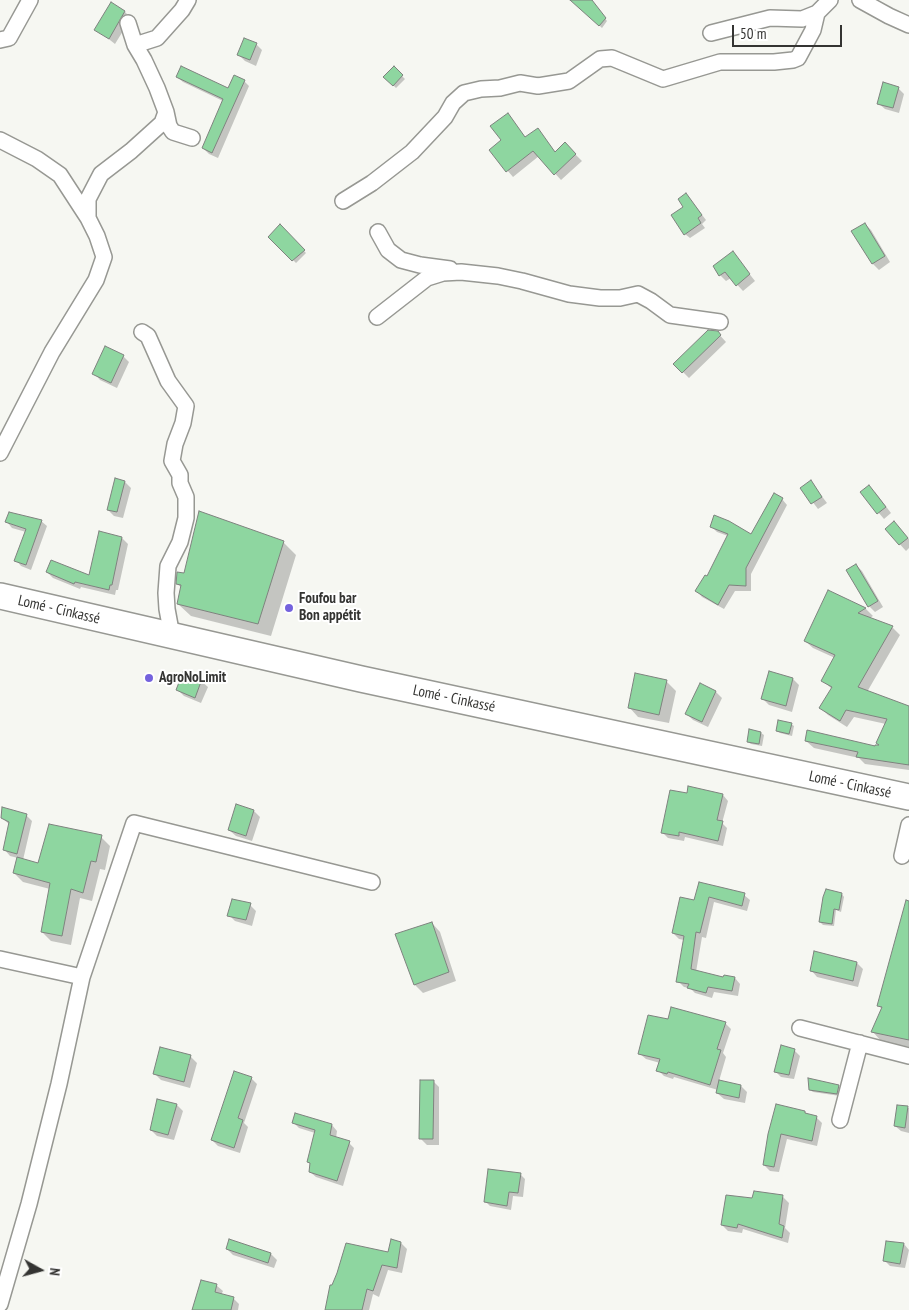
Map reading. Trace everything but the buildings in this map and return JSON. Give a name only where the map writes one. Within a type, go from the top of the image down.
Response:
[{"type":"highway","name":"Lomé - Cinkassé","points":[[0,596],[361,680],[909,797]]},
{"type":"street","points":[[0,40],[8,38],[30,0]]},
{"type":"street","points":[[135,44],[157,38],[182,10],[188,0]]},
{"type":"street","points":[[711,33],[770,18],[802,19],[817,13],[830,0]]},
{"type":"street","points":[[860,0],[909,25]]},
{"type":"street","points":[[343,201],[372,183],[412,152],[445,117],[453,103],[464,93],[520,83],[538,86],[569,81],[600,59],[612,58],[663,79],[720,62],[793,60],[798,58],[813,30],[817,13]]},
{"type":"street","points":[[128,23],[135,44],[154,81],[166,112],[168,126],[173,132]]},
{"type":"street","points":[[88,218],[88,199],[101,174],[131,151],[162,122],[166,112]]},
{"type":"street","points":[[147,136],[173,132],[192,138]]},
{"type":"street","points":[[0,140],[37,159],[60,175],[88,218],[104,257],[96,280],[52,352],[0,453]]},
{"type":"street","points":[[378,232],[388,250],[401,260],[461,272],[498,276],[569,294],[600,298],[620,298],[638,294],[670,315],[720,322]]},
{"type":"street","points":[[377,317],[428,278],[442,273],[461,272]]},
{"type":"street","points":[[142,332],[148,336],[168,381],[186,406],[172,461],[180,475],[180,483],[186,497],[186,518],[180,542],[168,566],[166,601],[172,636]]},
{"type":"street","points":[[0,1304],[29,1204],[82,977],[134,823],[372,882]]},
{"type":"street","points":[[902,856],[909,825]]},
{"type":"street","points":[[0,959],[82,977]]},
{"type":"street","points":[[800,1028],[909,1056]]},
{"type":"street","points":[[840,1120],[860,1043]]},
{"type":"place","name":"Foufou bar Bon appétit","points":[[289,608]]},
{"type":"place","name":"AgroNoLimit","points":[[149,678]]}]
